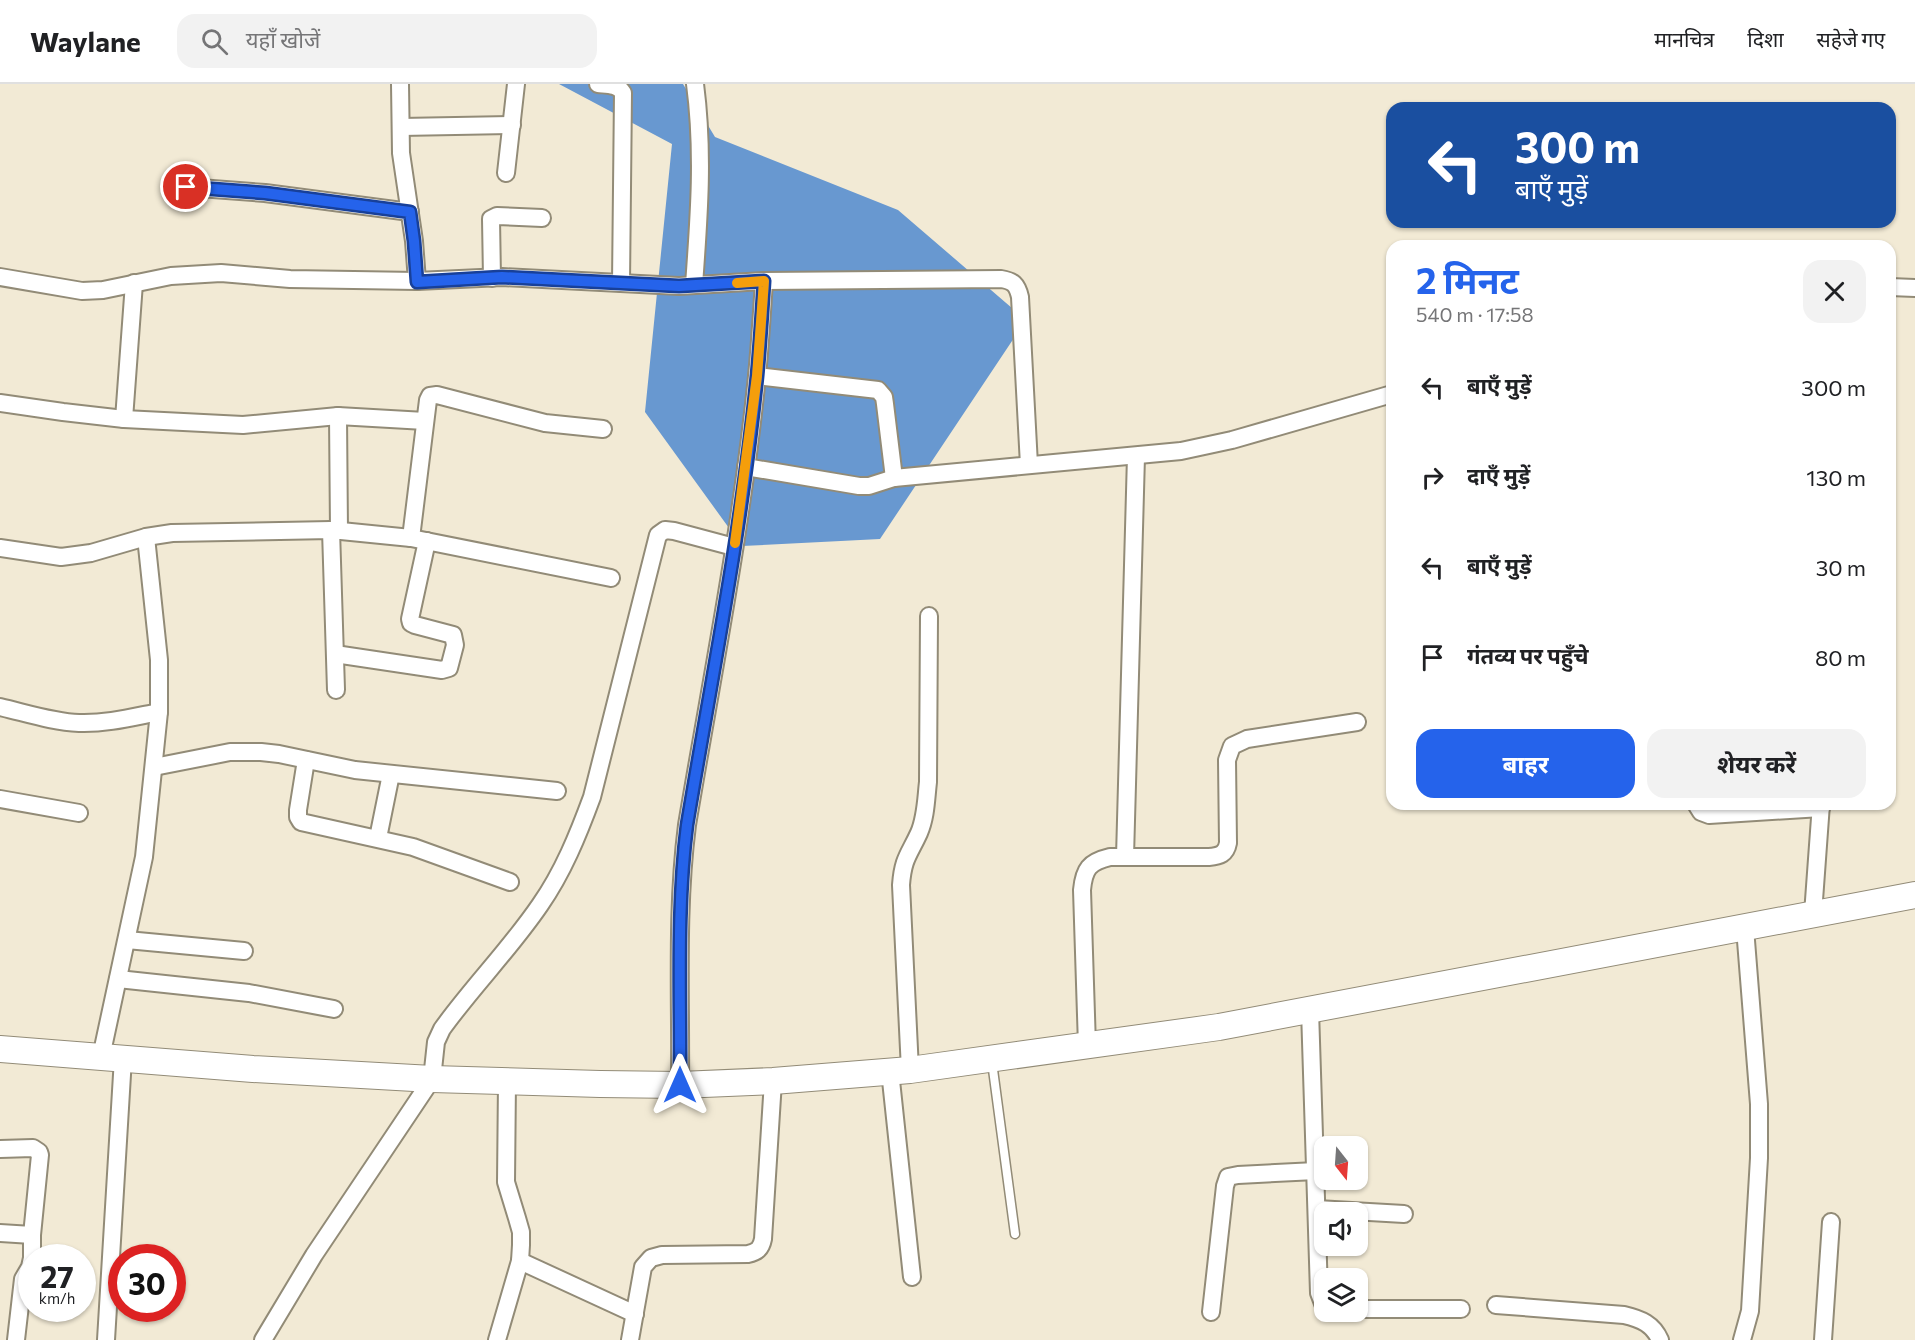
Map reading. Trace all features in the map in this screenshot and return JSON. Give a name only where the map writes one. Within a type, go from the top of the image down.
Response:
[{"type":"main road","points":[[0,1049],[253,1069],[418,1078],[680,1085],[773,1081],[900,1070],[1219,1027],[1915,895]]},
{"type":"street","points":[[400,84],[404,183],[414,241],[417,282]]},
{"type":"street","points":[[507,173],[516,84]]},
{"type":"street","points":[[597,84],[615,86],[623,93],[621,283]]},
{"type":"street","points":[[680,285],[701,187],[695,84]]},
{"type":"street","points":[[400,128],[512,125]]},
{"type":"street","points":[[186,187],[265,193],[410,212]]},
{"type":"street","points":[[492,278],[491,219],[497,216],[542,218]]},
{"type":"street","points":[[0,277],[82,291],[103,290],[171,276],[221,273],[290,279],[417,282],[492,278],[680,285],[764,281],[1010,280],[1015,284],[1020,297],[1029,465]]},
{"type":"street","points":[[680,1085],[682,866],[746,467],[757,376],[764,281]]},
{"type":"street","points":[[124,419],[134,283]]},
{"type":"street","points":[[1896,287],[1915,288]]},
{"type":"street","points":[[757,376],[878,390],[884,397],[894,478]]},
{"type":"street","points":[[335,654],[442,670],[449,668],[456,641],[453,635],[415,625],[410,619],[419,540],[425,421],[430,396],[437,395],[545,423],[603,429]]},
{"type":"street","points":[[746,467],[869,486],[894,478],[1181,451],[1386,396]]},
{"type":"street","points":[[0,403],[124,419],[243,424],[339,416],[425,421]]},
{"type":"street","points":[[336,690],[335,531],[339,416]]},
{"type":"street","points":[[1125,857],[1136,456]]},
{"type":"street","points":[[263,1340],[418,1078],[442,1029],[520,933],[541,904],[562,868],[592,797],[658,535],[666,530],[674,531],[734,547]]},
{"type":"street","points":[[0,548],[61,557],[91,553],[146,537],[180,532],[335,531],[419,540],[611,578]]},
{"type":"street","points":[[106,1340],[112,1058],[118,979],[144,857],[159,712],[159,660],[146,537]]},
{"type":"street","points":[[912,1277],[900,1070],[901,885],[903,864],[919,833],[928,782],[929,616]]},
{"type":"street","points":[[0,707],[80,723],[159,712]]},
{"type":"street","points":[[1087,1046],[1082,890],[1086,870],[1100,860],[1125,857],[1209,857],[1223,854],[1227,850],[1228,843],[1227,760],[1232,746],[1247,739],[1357,722]]},
{"type":"street","points":[[154,767],[212,755],[246,751],[279,754],[355,770],[557,791]]},
{"type":"street","points":[[306,760],[298,810],[299,820],[413,847],[510,882]]},
{"type":"street","points":[[378,838],[391,774]]},
{"type":"street","points":[[0,799],[79,813]]},
{"type":"street","points":[[1700,810],[1709,815],[1738,810]]},
{"type":"street","points":[[1813,914],[1821,810]]},
{"type":"street","points":[[1742,1340],[1750,1311],[1759,1158],[1759,1104],[1745,928]]},
{"type":"street","points":[[127,940],[244,951]]},
{"type":"street","points":[[118,979],[249,993],[334,1009]]},
{"type":"street","points":[[1310,1010],[1315,1136]]},
{"type":"street","points":[[497,1340],[520,1261],[521,1232],[506,1182],[507,1081]]},
{"type":"street","points":[[630,1340],[643,1267],[651,1258],[662,1255],[748,1254],[760,1248],[763,1239],[773,1081]]},
{"type":"street","points":[[0,1149],[33,1148],[39,1152],[32,1244]]},
{"type":"street","points":[[1211,1312],[1225,1186],[1228,1178],[1238,1175],[1314,1171]]},
{"type":"street","points":[[1368,1212],[1404,1214]]},
{"type":"street","points":[[1823,1340],[1831,1222]]},
{"type":"street","points":[[0,1233],[32,1235]]},
{"type":"street","points":[[520,1261],[635,1314]]},
{"type":"street","points":[[1496,1305],[1624,1315],[1650,1325],[1660,1340]]},
{"type":"street","points":[[1368,1309],[1461,1309]]},
{"type":"street","points":[[16,1340],[18,1322]]},
{"type":"lane","points":[[992,1058],[1015,1234]]},
{"type":"water","points":[[559,84],[683,84],[715,137],[898,210],[1026,320],[880,539],[742,546],[645,412],[672,144]]},
{"type":"slow traffic","points":[[735,543],[757,376],[764,281],[737,283]]},
{"type":"route","points":[[186,187],[265,193],[410,212],[417,282],[502,277],[679,286],[764,281],[757,376],[746,467],[682,866],[680,1085]]}]
